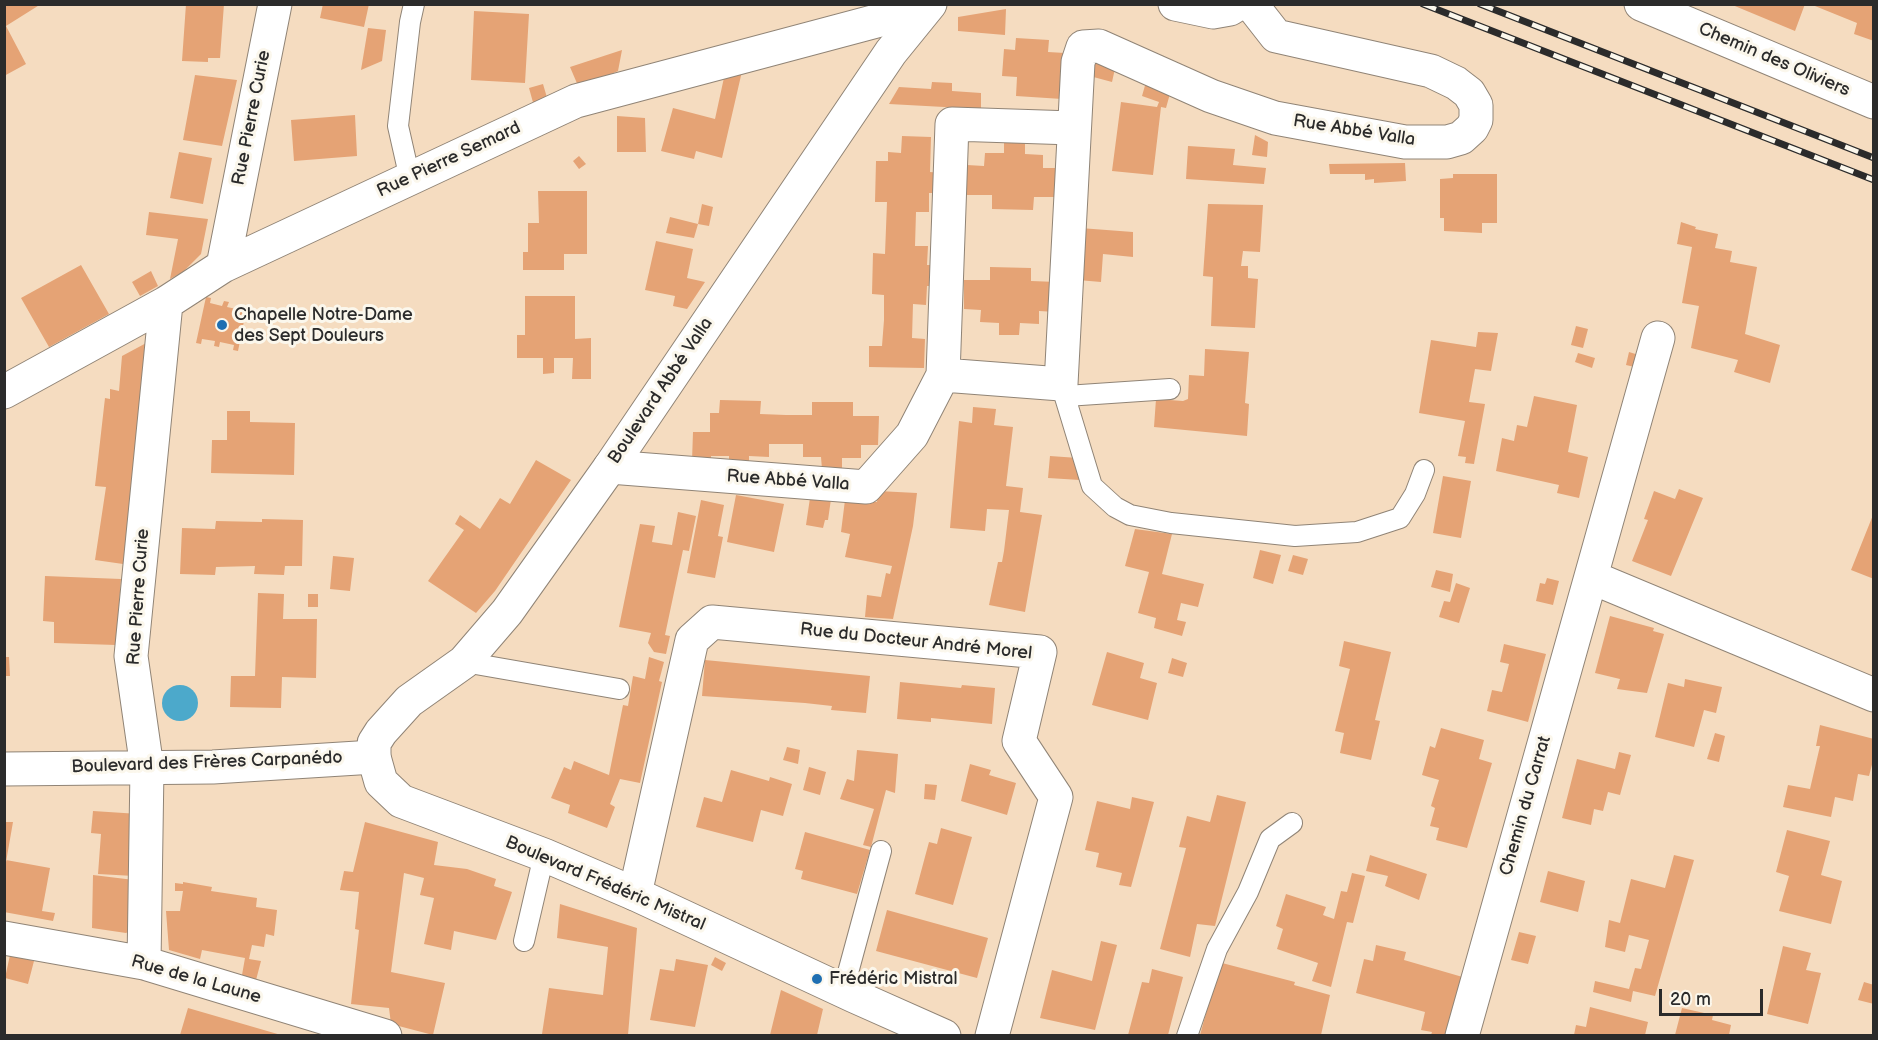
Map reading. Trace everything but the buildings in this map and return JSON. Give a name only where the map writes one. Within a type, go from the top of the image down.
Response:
[{"type":"street","name":"Rue Pierre Curie","points":[[223,266],[275,4]]},
{"type":"street","points":[[1175,4],[1213,12],[1230,9],[1239,4]]},
{"type":"street","name":"Rue Abbé Valla","points":[[1064,390],[1074,128],[1078,62],[1083,47],[1099,46],[1211,96],[1275,118],[1406,142],[1446,142],[1461,138],[1472,128],[1476,120],[1476,105],[1469,93],[1456,83],[1431,71],[1276,36],[1251,4]]},
{"type":"street","name":"Chemin des Oliviers","points":[[1641,4],[1874,102]]},
{"type":"street","name":"Rue Pierre Semard","points":[[4,392],[166,303],[223,266],[576,100],[927,6]]},
{"type":"street","name":"Boulevard Abbé Valla","points":[[374,757],[374,743],[381,732],[410,701],[464,662],[507,612],[610,467],[891,52],[927,6]]},
{"type":"street","name":"Rue Abbé Valla","points":[[610,467],[866,487],[912,435],[943,375],[952,124],[1074,128]]},
{"type":"street","name":"Rue Pierre Curie","points":[[144,963],[147,768],[130,656],[166,303]]},
{"type":"street","name":"Chemin du Carrat","points":[[1462,1035],[1659,338]]},
{"type":"street","points":[[943,375],[1064,390]]},
{"type":"street","points":[[1591,576],[1874,695]]},
{"type":"street","name":"Rue du Docteur André Morel","points":[[635,894],[692,640],[712,622],[1040,652],[1019,741],[1056,797],[992,1035]]},
{"type":"street","name":"Boulevard des Frères Carpanédo","points":[[4,769],[147,768],[374,757]]},
{"type":"street","name":"Boulevard Frédéric Mistral","points":[[374,757],[381,782],[401,801],[544,855],[635,894],[848,994],[944,1035]]},
{"type":"street","name":"Rue de la Laune","points":[[4,938],[144,963],[385,1035]]},
{"type":"street","name":"Boulevard Frédéric Mistral","points":[[848,994],[890,1028],[893,1035]]},
{"type":"lane","points":[[410,179],[398,126],[414,4]]},
{"type":"lane","points":[[1170,389],[1064,390],[1092,486],[1115,507],[1141,517],[1172,523],[1294,536],[1357,532],[1400,518],[1415,494],[1424,470]]},
{"type":"lane","points":[[464,662],[619,690]]},
{"type":"lane","points":[[1187,1035],[1218,949],[1248,892],[1270,839],[1292,823]]},
{"type":"lane","points":[[848,994],[881,851]]},
{"type":"lane","points":[[524,941],[544,855]]},
{"type":"water","points":[[180,685],[193,690],[198,703],[193,716],[180,721],[167,716],[162,703],[167,690]]},
{"type":"railway","points":[[1423,4],[1874,180]]},
{"type":"railway","points":[[1480,4],[1874,158]]},
{"type":"place","name":"Chapelle Notre-Dame des Sept Douleurs","points":[[222,325]]},
{"type":"place","name":"Frédéric Mistral","points":[[817,979]]}]
